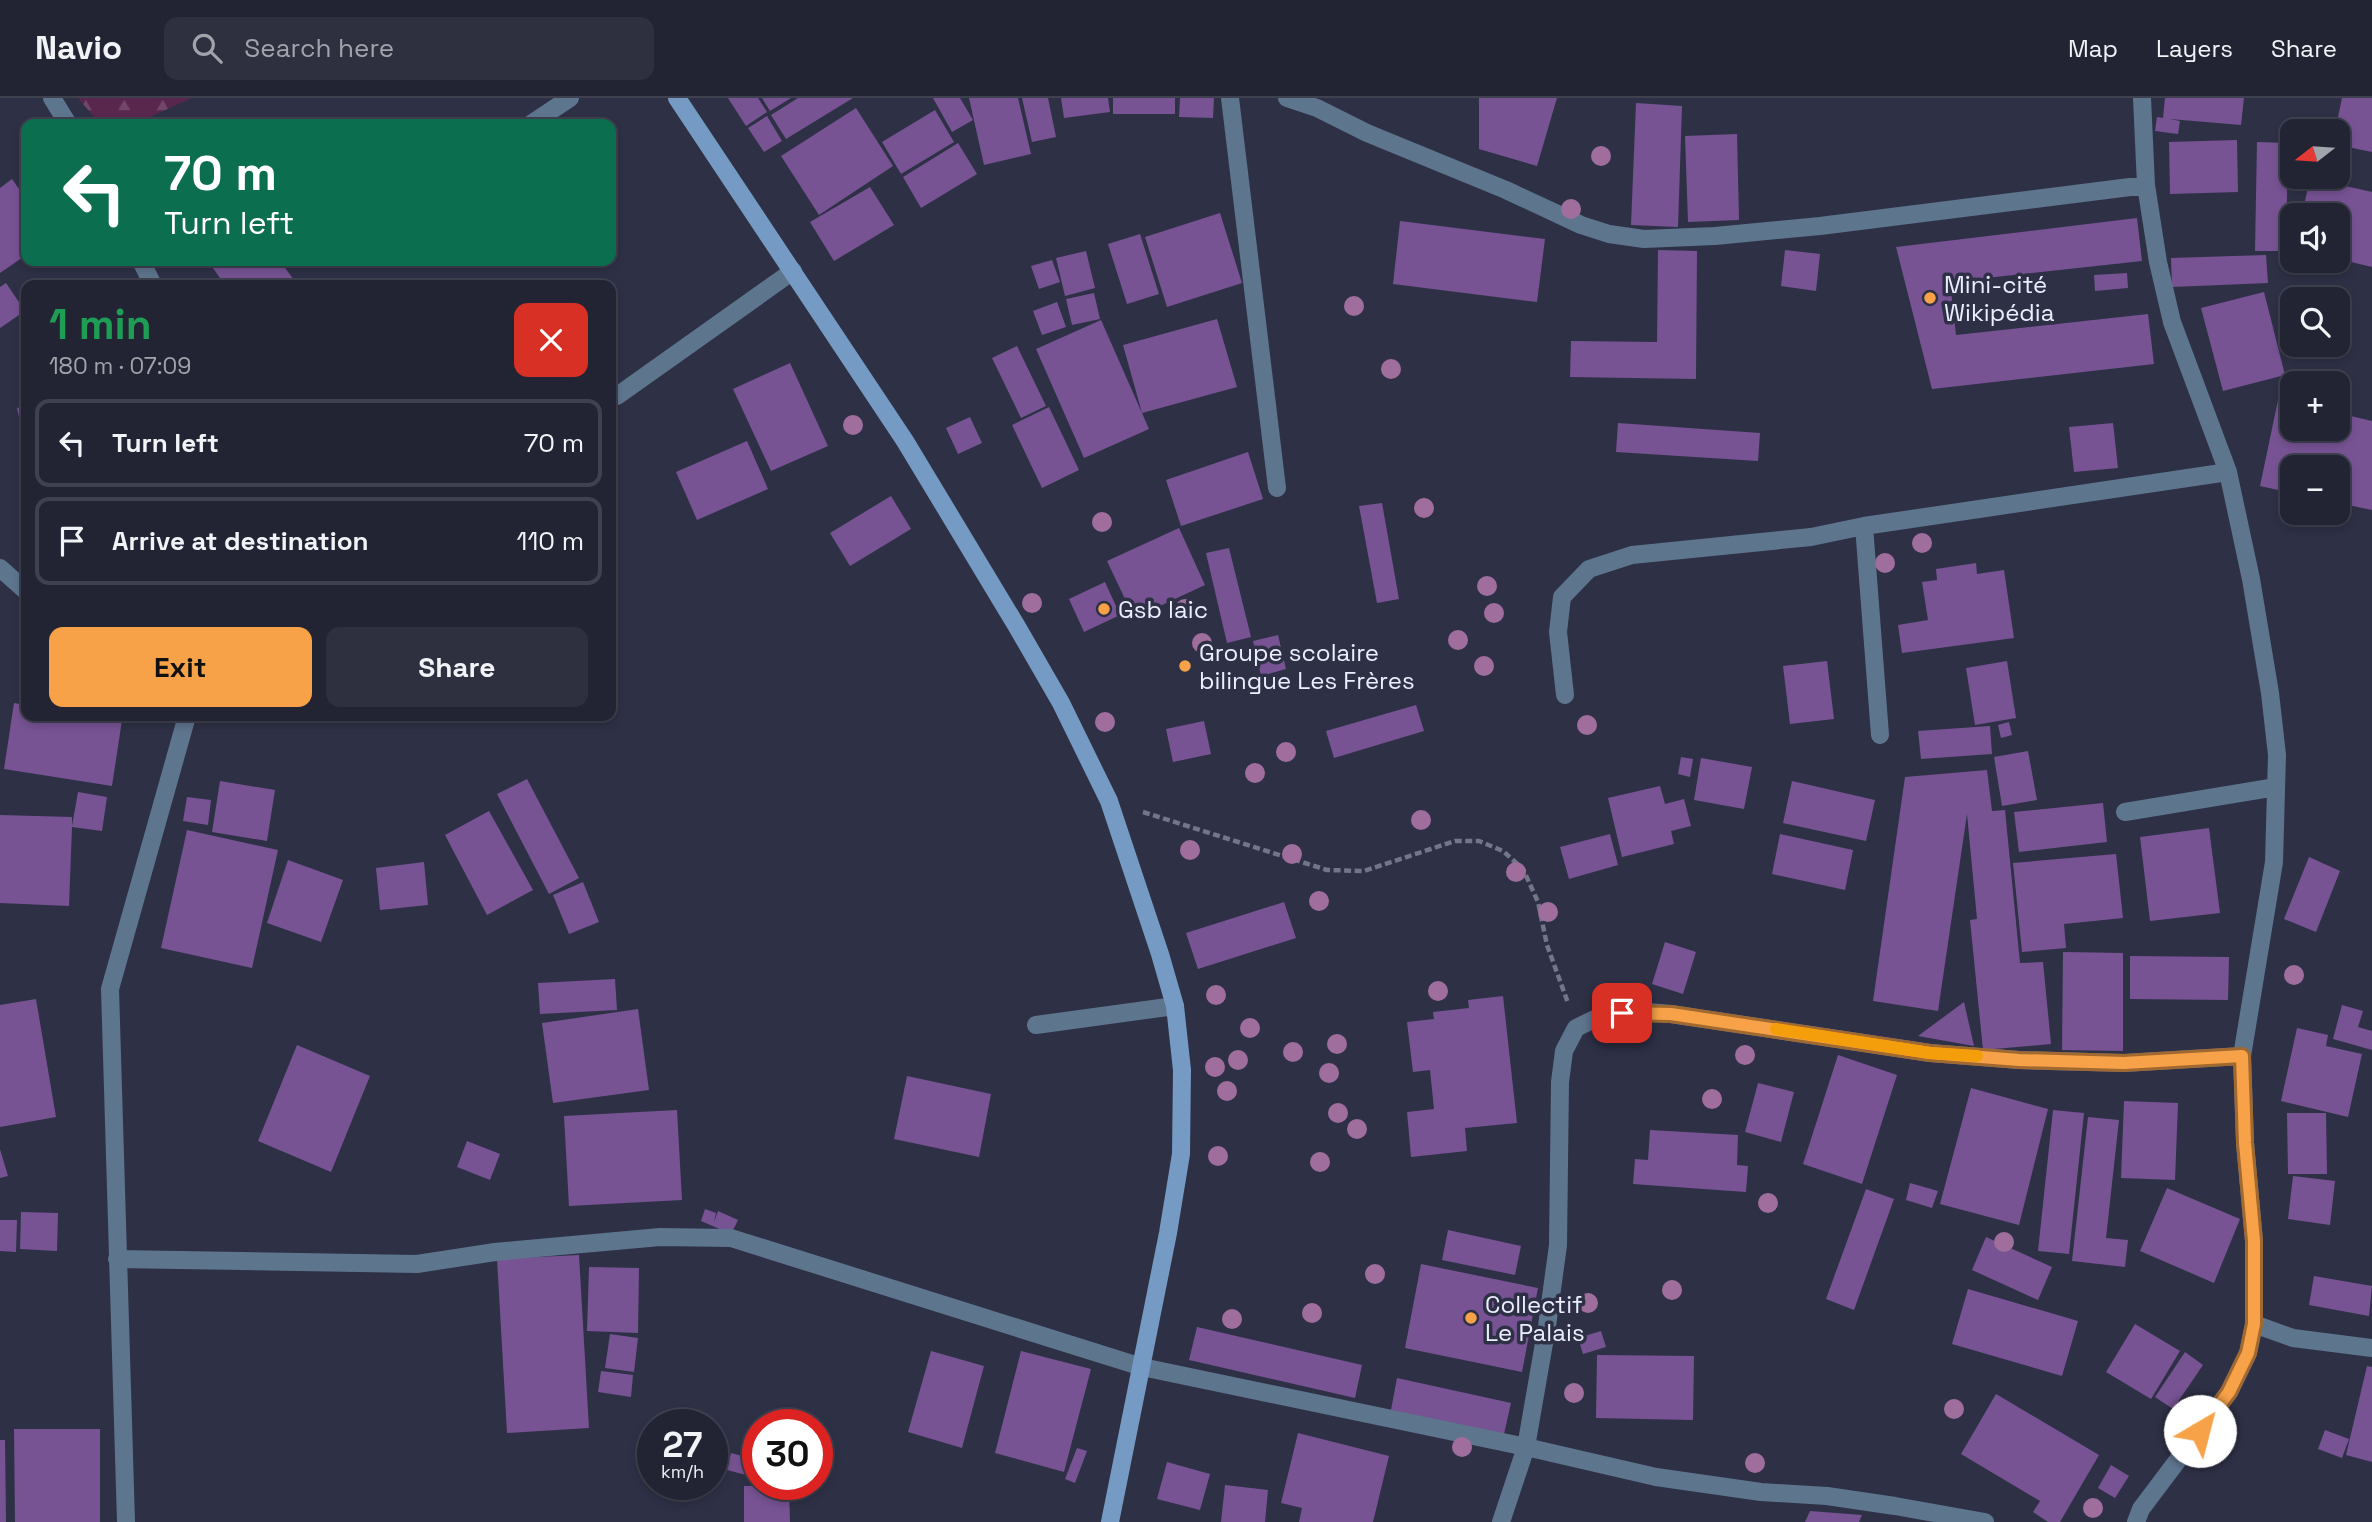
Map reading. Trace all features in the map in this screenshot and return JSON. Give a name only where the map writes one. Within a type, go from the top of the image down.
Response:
[{"type":"street","points":[[52,98],[65,119]]},
{"type":"street","points":[[538,119],[570,98]]},
{"type":"street","points":[[677,98],[905,441],[1016,625],[1061,704],[1109,802],[1152,928],[1175,1006],[1182,1070],[1181,1154],[1110,1522]]},
{"type":"street","points":[[1230,98],[1277,488]]},
{"type":"street","points":[[1287,98],[1317,108],[1367,133],[1506,190],[1581,225],[1609,234],[1644,239],[1715,236],[1820,226],[2146,185]]},
{"type":"street","points":[[2136,1522],[2141,1509],[2229,1392],[2248,1353],[2254,1324],[2254,1241],[2245,1143],[2242,1056],[2274,862],[2277,755],[2251,579],[2228,472],[2172,323],[2158,262],[2146,185],[2142,98]]},
{"type":"street","points":[[617,396],[793,271]]},
{"type":"street","points":[[1565,695],[1558,632],[1562,597],[1589,569],[1632,555],[1811,537],[1864,526],[2228,472]]},
{"type":"street","points":[[1864,526],[1880,735]]},
{"type":"street","points":[[0,568],[21,587]]},
{"type":"street","points":[[126,1522],[110,989],[186,721]]},
{"type":"street","points":[[2124,811],[2276,787]]},
{"type":"street","points":[[1036,1025],[1175,1006]]},
{"type":"street","points":[[1501,1522],[1526,1447],[1548,1326],[1558,1244],[1560,1082],[1564,1051],[1576,1028],[1605,1014],[1638,1012],[1671,1014],[1930,1053],[2019,1060],[2124,1063],[2242,1056]]},
{"type":"street","points":[[117,1259],[417,1264],[495,1252],[660,1237],[731,1238],[1142,1367],[1526,1447],[1656,1477],[1761,1492],[1827,1496],[1985,1522]]},
{"type":"street","points":[[2254,1324],[2293,1338],[2372,1348]]},
{"type":"path","points":[[1109,802],[1327,870],[1364,871],[1455,841],[1479,841],[1503,851],[1522,869],[1538,902],[1547,946],[1576,1028]]},
{"type":"green space","points":[[78,98],[192,98],[145,119],[96,119]]},
{"type":"building","points":[[728,98],[758,98],[767,112],[746,126]]},
{"type":"building","points":[[762,98],[791,98],[770,111]]},
{"type":"building","points":[[798,98],[853,98],[786,139],[771,115]]},
{"type":"building","points":[[933,98],[960,98],[973,120],[952,132]]},
{"type":"building","points":[[969,98],[1018,98],[1031,154],[984,165]]},
{"type":"building","points":[[1022,98],[1048,98],[1056,137],[1032,142]]},
{"type":"building","points":[[1061,98],[1108,98],[1110,112],[1064,118]]},
{"type":"building","points":[[1113,98],[1175,98],[1175,114],[1113,114]]},
{"type":"building","points":[[1180,98],[1214,98],[1213,118],[1179,117]]},
{"type":"building","points":[[1479,98],[1557,98],[1537,166],[1479,149]]},
{"type":"building","points":[[2165,98],[2244,98],[2241,125],[2170,119],[2180,121],[2178,134],[2155,131],[2157,117],[2163,118]]},
{"type":"building","points":[[2342,98],[2372,98],[2372,152],[2350,147],[2350,119],[2338,119]]},
{"type":"building","points":[[1636,103],[1682,106],[1678,227],[1631,225]]},
{"type":"building","points":[[856,108],[893,166],[819,215],[781,156]]},
{"type":"building","points":[[935,110],[954,142],[901,174],[882,142]]},
{"type":"building","points":[[767,116],[782,141],[764,152],[748,128]]},
{"type":"building","points":[[1737,134],[1739,220],[1688,222],[1685,136]]},
{"type":"building","points":[[2237,140],[2238,192],[2170,194],[2169,142]]},
{"type":"building","points":[[2257,142],[2280,143],[2280,189],[2287,189],[2287,203],[2280,203],[2280,251],[2255,251]]},
{"type":"building","points":[[958,143],[977,174],[921,208],[903,177]]},
{"type":"building","points":[[12,179],[21,192],[21,258],[0,273],[0,188]]},
{"type":"building","points":[[870,187],[894,225],[834,261],[810,222]]},
{"type":"building","points":[[2350,187],[2372,192],[2372,267],[2350,262],[2350,203],[2305,203],[2308,189]]},
{"type":"building","points":[[1220,213],[1242,283],[1167,307],[1145,237]]},
{"type":"building","name":"Mini-cité Wikipédia","points":[[2137,218],[2142,261],[1950,282],[1956,335],[2148,314],[2154,364],[1932,389],[1896,247]]},
{"type":"building","points":[[1400,221],[1545,239],[1537,302],[1393,284]]},
{"type":"building","points":[[1140,234],[1159,294],[1127,304],[1108,244]]},
{"type":"building","points":[[1658,250],[1697,251],[1696,379],[1570,377],[1571,341],[1657,342]]},
{"type":"building","points":[[1785,250],[1820,254],[1816,291],[1781,286]]},
{"type":"building","points":[[1086,251],[1095,288],[1065,296],[1056,258]]},
{"type":"building","points":[[2266,255],[2268,283],[2172,287],[2171,258]]},
{"type":"building","points":[[1052,260],[1060,282],[1039,289],[1031,266]]},
{"type":"building","points":[[212,266],[284,266],[294,280],[221,280]]},
{"type":"building","points":[[2127,273],[2128,288],[2095,291],[2094,275]]},
{"type":"building","points":[[6,283],[21,305],[21,314],[0,328],[0,287]]},
{"type":"building","points":[[2264,292],[2284,371],[2280,371],[2280,376],[2223,391],[2201,308]]},
{"type":"building","points":[[1094,293],[1100,319],[1072,325],[1066,299]]},
{"type":"building","points":[[1057,302],[1066,327],[1042,335],[1033,311]]},
{"type":"building","points":[[1217,319],[1237,387],[1142,413],[1123,345]]},
{"type":"building","points":[[1101,320],[1149,429],[1084,458],[1036,349]]},
{"type":"building","points":[[1017,346],[1046,406],[1021,418],[992,358]]},
{"type":"building","points":[[790,363],[828,446],[771,471],[733,389]]},
{"type":"building","points":[[2278,400],[2280,441],[2350,441],[2350,416],[2372,421],[2372,510],[2350,505],[2350,455],[2280,455],[2280,490],[2260,486]]},
{"type":"building","points":[[21,407],[21,426],[17,408]]},
{"type":"building","points":[[1049,407],[1079,470],[1042,488],[1012,425]]},
{"type":"building","points":[[970,417],[982,443],[958,454],[946,428]]},
{"type":"building","points":[[1618,423],[1760,433],[1758,461],[1616,452]]},
{"type":"building","points":[[2113,423],[2118,468],[2074,472],[2069,427]]},
{"type":"building","points":[[747,441],[768,489],[697,520],[676,472]]},
{"type":"building","points":[[1248,452],[1263,499],[1181,526],[1166,480]]},
{"type":"building","points":[[891,496],[911,529],[850,566],[830,533]]},
{"type":"building","points":[[1382,503],[1399,599],[1377,603],[1359,506]]},
{"type":"building","points":[[1179,528],[1205,585],[1134,618],[1107,561]]},
{"type":"building","points":[[1229,548],[1251,637],[1227,643],[1206,553]]},
{"type":"building","points":[[1976,563],[1977,574],[2004,570],[2014,638],[1902,653],[1898,625],[1928,620],[1922,582],[1937,580],[1936,569]]},
{"type":"building","points":[[1105,582],[1120,615],[1084,632],[1069,599]]},
{"type":"building","points":[[1278,635],[1286,669],[1261,676],[1253,641]]},
{"type":"building","points":[[1827,661],[1834,719],[1790,724],[1783,666]]},
{"type":"building","points":[[2007,661],[2016,718],[1975,725],[1966,668]]},
{"type":"building","points":[[14,703],[21,704],[21,721],[122,721],[112,786],[4,769]]},
{"type":"building","points":[[1416,705],[1424,731],[1334,758],[1326,731]]},
{"type":"building","points":[[1204,721],[1211,754],[1173,762],[1166,729]]},
{"type":"building","points":[[2009,722],[2012,735],[2001,738],[1998,725]]},
{"type":"building","points":[[1990,726],[1992,754],[1921,759],[1918,731]]},
{"type":"building","points":[[2028,751],[2037,800],[2002,806],[1994,757]]},
{"type":"building","points":[[1681,757],[1693,759],[1690,777],[1678,774]]},
{"type":"building","points":[[1701,758],[1752,767],[1744,809],[1694,800]]},
{"type":"building","points":[[1987,770],[1992,811],[2005,810],[2020,963],[2043,962],[2051,1044],[1983,1050],[1970,920],[1977,919],[1967,814],[1938,1011],[1873,1001],[1905,777]]},
{"type":"building","points":[[527,779],[579,878],[549,894],[497,794]]},
{"type":"building","points":[[220,781],[275,790],[267,841],[212,832]]},
{"type":"building","points":[[1792,781],[1875,800],[1866,841],[1783,823]]},
{"type":"building","points":[[1660,786],[1665,804],[1684,799],[1691,826],[1671,831],[1674,844],[1622,857],[1608,798]]},
{"type":"building","points":[[78,792],[107,797],[102,831],[72,827],[69,906],[0,903],[0,815],[72,817],[72,826]]},
{"type":"building","points":[[187,797],[211,800],[208,825],[183,821]]},
{"type":"building","points":[[2103,803],[2107,842],[2019,852],[2014,812]]},
{"type":"building","points":[[489,811],[533,890],[487,915],[445,835]]},
{"type":"building","points":[[2209,828],[2220,913],[2150,921],[2140,837]]},
{"type":"building","points":[[187,830],[278,850],[252,968],[161,948]]},
{"type":"building","points":[[1610,834],[1618,865],[1569,879],[1560,847]]},
{"type":"building","points":[[1780,834],[1853,850],[1845,890],[1772,874]]},
{"type":"building","points":[[2116,854],[2123,918],[2064,924],[2066,948],[2022,952],[2013,863]]},
{"type":"building","points":[[2309,857],[2340,871],[2316,932],[2284,919]]},
{"type":"building","points":[[288,860],[343,880],[321,942],[267,923]]},
{"type":"building","points":[[424,862],[428,905],[380,910],[376,868]]},
{"type":"building","points":[[583,882],[599,922],[569,934],[553,895]]},
{"type":"building","points":[[1284,902],[1296,938],[1198,969],[1186,933]]},
{"type":"building","points":[[1665,942],[1696,952],[1683,994],[1652,984]]},
{"type":"building","points":[[2063,952],[2123,953],[2123,1051],[2062,1050]]},
{"type":"building","points":[[2130,956],[2229,957],[2228,1000],[2130,999]]},
{"type":"building","points":[[615,979],[617,1010],[540,1014],[538,983]]},
{"type":"building","points":[[1503,996],[1517,1123],[1465,1128],[1467,1151],[1411,1157],[1407,1112],[1434,1109],[1430,1070],[1413,1072],[1407,1022],[1434,1019],[1433,1012],[1469,1008],[1468,1000]]},
{"type":"building","points":[[36,999],[56,1117],[0,1127],[0,1005]]},
{"type":"building","points":[[1964,1002],[1974,1046],[1918,1036]]},
{"type":"building","points":[[2342,1005],[2363,1011],[2358,1027],[2372,1031],[2372,1050],[2333,1039]]},
{"type":"building","points":[[638,1009],[649,1090],[553,1103],[542,1023]]},
{"type":"building","points":[[2297,1028],[2328,1035],[2326,1046],[2362,1054],[2348,1117],[2281,1101]]},
{"type":"building","points":[[297,1045],[370,1076],[331,1172],[258,1141]]},
{"type":"building","points":[[1838,1055],[1897,1075],[1862,1184],[1803,1164]]},
{"type":"building","points":[[907,1076],[991,1094],[979,1157],[894,1139]]},
{"type":"building","points":[[1758,1083],[1794,1092],[1781,1142],[1745,1132]]},
{"type":"building","points":[[1971,1088],[2048,1109],[2019,1225],[1940,1204]]},
{"type":"building","points":[[2124,1101],[2178,1103],[2175,1180],[2121,1178]]},
{"type":"building","points":[[677,1110],[682,1200],[569,1206],[564,1116]]},
{"type":"building","points":[[2053,1110],[2084,1113],[2069,1254],[2038,1251]]},
{"type":"building","points":[[2287,1113],[2326,1113],[2327,1174],[2288,1174]]},
{"type":"building","points":[[2088,1117],[2119,1120],[2106,1238],[2128,1240],[2125,1267],[2072,1261]]},
{"type":"building","points":[[1650,1130],[1738,1135],[1737,1165],[1748,1166],[1746,1192],[1633,1184],[1635,1159],[1648,1160]]},
{"type":"building","points":[[467,1141],[500,1154],[490,1180],[457,1167]]},
{"type":"building","points":[[0,1149],[8,1176],[0,1178]]},
{"type":"building","points":[[2293,1176],[2335,1181],[2330,1225],[2288,1219]]},
{"type":"building","points":[[1910,1183],[1938,1191],[1932,1208],[1906,1200]]},
{"type":"building","points":[[2167,1188],[2240,1219],[2214,1283],[2140,1251]]},
{"type":"building","points":[[1866,1189],[1894,1199],[1854,1310],[1826,1299]]},
{"type":"building","points":[[705,1209],[716,1213],[714,1222],[718,1211],[738,1220],[731,1234],[701,1221]]},
{"type":"building","points":[[21,1212],[58,1213],[57,1251],[20,1249]]},
{"type":"building","points":[[0,1220],[17,1220],[16,1252],[0,1251]]},
{"type":"building","points":[[1448,1230],[1521,1246],[1515,1275],[1442,1260]]},
{"type":"building","points":[[1986,1237],[2052,1267],[2038,1300],[1972,1270]]},
{"type":"building","points":[[579,1255],[589,1428],[507,1433],[497,1259]]},
{"type":"building","name":"Collectif Le Palais","points":[[1421,1264],[1538,1288],[1522,1372],[1405,1348]]},
{"type":"building","points":[[589,1267],[639,1268],[638,1333],[587,1331]]},
{"type":"building","points":[[2314,1276],[2372,1286],[2369,1316],[2309,1305]]},
{"type":"building","points":[[1968,1289],[2078,1321],[2062,1376],[1952,1344]]},
{"type":"building","points":[[2135,1324],[2180,1351],[2151,1399],[2106,1372]]},
{"type":"building","points":[[1197,1327],[1362,1365],[1355,1398],[1189,1360]]},
{"type":"building","points":[[1601,1331],[1606,1347],[1583,1354],[1578,1338]]},
{"type":"building","points":[[610,1334],[638,1338],[634,1372],[605,1368]]},
{"type":"building","points":[[931,1351],[984,1366],[962,1448],[908,1432]]},
{"type":"building","points":[[1021,1351],[1091,1369],[1064,1472],[995,1453]]},
{"type":"building","points":[[2185,1352],[2203,1365],[2173,1409],[2155,1397]]},
{"type":"building","points":[[1597,1355],[1694,1356],[1693,1420],[1596,1418]]},
{"type":"building","points":[[2367,1366],[2372,1367],[2372,1462],[2346,1455]]},
{"type":"building","points":[[601,1371],[633,1375],[631,1397],[598,1392]]},
{"type":"building","points":[[1397,1378],[1511,1403],[1504,1434],[1391,1410]]},
{"type":"building","points":[[1996,1394],[2099,1455],[2060,1522],[2048,1522],[2033,1512],[2040,1501],[1961,1454]]},
{"type":"building","points":[[14,1429],[100,1429],[100,1522],[15,1522]]},
{"type":"building","points":[[2325,1430],[2349,1439],[2342,1458],[2318,1449]]},
{"type":"building","points":[[1298,1433],[1389,1456],[1373,1522],[1299,1522],[1302,1508],[1281,1503]]},
{"type":"building","points":[[0,1440],[5,1440],[6,1522],[0,1522]]},
{"type":"building","points":[[1077,1448],[1087,1451],[1075,1483],[1065,1479]]},
{"type":"building","points":[[731,1453],[742,1456],[742,1474],[728,1470]]},
{"type":"building","points":[[1167,1462],[1210,1474],[1200,1510],[1157,1499]]},
{"type":"building","points":[[2111,1465],[2129,1476],[2115,1498],[2098,1488]]},
{"type":"building","points":[[1225,1485],[1268,1490],[1265,1522],[1221,1522]]},
{"type":"building","points":[[744,1500],[789,1500],[790,1522],[744,1522]]},
{"type":"building","points":[[1810,1511],[1862,1515],[1859,1522],[1805,1522]]},
{"type":"slow traffic","points":[[1776,1029],[1930,1053],[1977,1056]]},
{"type":"place","name":"Mini-cité Wikipédia","points":[[1930,298]]},
{"type":"place","name":"Gsb laic","points":[[1104,609]]},
{"type":"place","name":"Groupe scolaire bilingue Les Frères","points":[[1185,666]]},
{"type":"place","name":"Collectif Le Palais","points":[[1471,1318]]},
{"type":"route","points":[[1622,1013],[1671,1014],[1930,1053],[2019,1060],[2124,1063],[2242,1056],[2245,1143],[2254,1241],[2254,1324],[2248,1353],[2229,1392],[2200,1431]]}]
